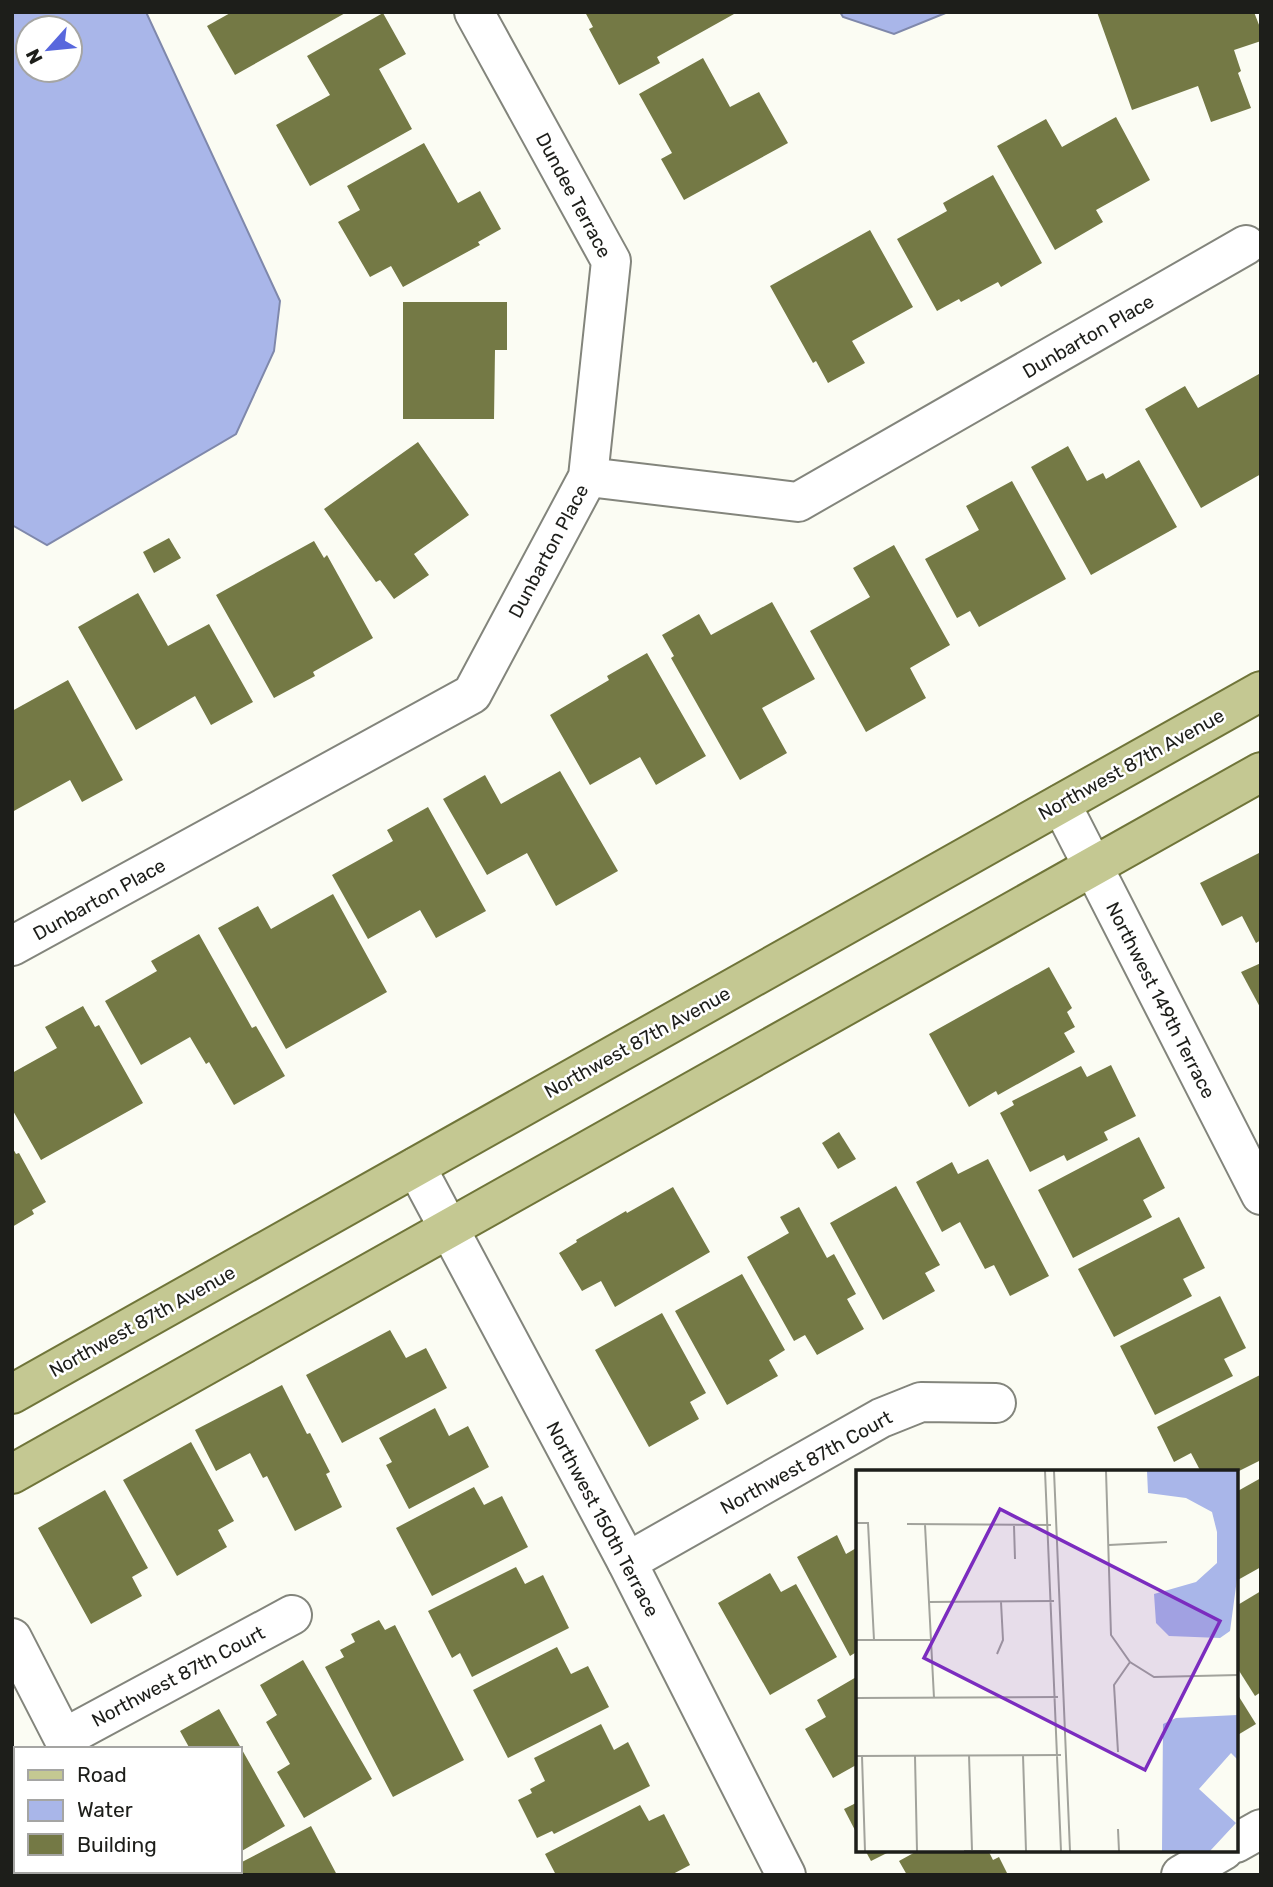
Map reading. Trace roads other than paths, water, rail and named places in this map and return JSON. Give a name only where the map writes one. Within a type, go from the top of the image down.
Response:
[{"type":"main road","name":"Northwest 87th Avenue","points":[[12,1394],[1261,691]]},
{"type":"main road","points":[[12,1474],[1261,772]]},
{"type":"street","name":"Dundee Terrace","points":[[474,12],[611,261],[588,477]]},
{"type":"street","name":"Dunbarton Place","points":[[12,946],[472,694],[588,477],[798,502],[1246,245]]},
{"type":"street","name":"Northwest 149th Terrace","points":[[1061,804],[1261,1195]]},
{"type":"street","name":"Northwest 150th Terrace","points":[[416,1167],[627,1562],[786,1875]]},
{"type":"street","name":"Northwest 87th Court","points":[[627,1562],[881,1418],[921,1402],[996,1403]]},
{"type":"street","name":"Northwest 87th Court","points":[[66,1743],[292,1615]]},
{"type":"street","points":[[12,1638],[66,1743]]},
{"type":"street","points":[[1238,1842],[1261,1829]]},
{"type":"street","points":[[1181,1875],[1221,1852]]},
{"type":"water","points":[[12,12],[146,12],[280,301],[274,351],[236,434],[47,545],[12,525]]},
{"type":"water","points":[[840,12],[948,12],[894,34],[843,17]]}]
